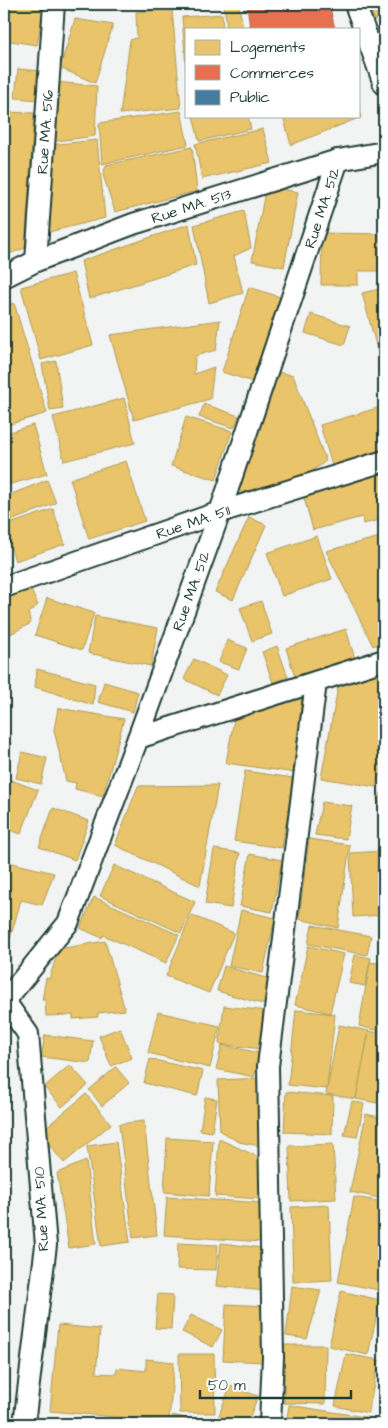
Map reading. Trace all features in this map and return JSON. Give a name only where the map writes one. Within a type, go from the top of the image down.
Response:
[{"type":"street","name":"Rue MA. 516","points":[[36,261],[54,4]]},
{"type":"street","points":[[355,4],[384,84]]},
{"type":"street","name":"Rue MA. 513","points":[[4,277],[36,261],[133,224],[338,160],[384,152]]},
{"type":"street","name":"Rue MA. 512","points":[[4,1001],[68,923],[220,512],[338,160]]},
{"type":"street","name":"Rue MA. 511","points":[[4,587],[220,512],[384,461]]},
{"type":"street","points":[[138,738],[384,660]]},
{"type":"street","points":[[270,1424],[273,1357],[268,1066],[316,682]]},
{"type":"street","name":"Rue MA. 510","points":[[4,1001],[28,1034],[46,1245],[24,1424]]},
{"type":"building: Logements","points":[[10,4],[44,4],[37,45],[4,40]]},
{"type":"building: Logements","points":[[72,4],[145,4],[71,11]]},
{"type":"building: Logements","points":[[224,4],[239,4],[243,28],[227,28]]},
{"type":"building: Logements","points":[[368,4],[384,4],[384,19],[375,21]]},
{"type":"building: Logements","points":[[172,9],[181,108],[120,114],[130,40],[137,38],[136,12]]},
{"type":"building: Logements","points":[[222,14],[223,28],[185,28],[185,55],[182,17]]},
{"type":"building: Logements","points":[[75,19],[113,25],[95,83],[60,68]]},
{"type":"building: Logements","points":[[18,69],[43,71],[39,100],[15,98]]},
{"type":"building: Logements","points":[[55,82],[97,86],[95,136],[49,142]]},
{"type":"building: Logements","points":[[181,111],[188,145],[102,164],[99,123]]},
{"type":"building: Logements","points":[[4,112],[34,113],[25,248],[4,256]]},
{"type":"building: Logements","points":[[193,118],[248,118],[251,129],[199,141]]},
{"type":"building: Logements","points":[[284,118],[358,118],[291,145]]},
{"type":"building: Logements","points":[[263,129],[272,163],[202,179],[195,144]]},
{"type":"building: Logements","points":[[97,140],[105,218],[45,233],[49,145]]},
{"type":"building: Logements","points":[[192,147],[197,191],[115,212],[103,175],[106,165]]},
{"type":"building: Logements","points":[[266,186],[298,192],[284,267],[252,261]]},
{"type":"building: Logements","points":[[244,211],[251,248],[234,256],[243,293],[209,303],[194,225]]},
{"type":"building: Logements","points":[[189,224],[196,265],[89,299],[81,261]]},
{"type":"building: Logements","points":[[322,233],[384,234],[384,271],[358,271],[358,285],[321,285]]},
{"type":"building: Logements","points":[[73,273],[93,345],[41,360],[21,287]]},
{"type":"building: Logements","points":[[249,287],[280,297],[253,382],[222,372]]},
{"type":"building: Logements","points":[[384,288],[384,347],[377,349],[362,293]]},
{"type":"building: Logements","points":[[14,303],[47,413],[4,426],[4,306]]},
{"type":"building: Logements","points":[[311,314],[350,326],[344,345],[305,333]]},
{"type":"building: Logements","points":[[220,320],[216,350],[195,356],[194,374],[214,367],[210,399],[134,420],[110,335]]},
{"type":"building: Logements","points":[[56,361],[63,409],[50,411],[42,364]]},
{"type":"building: Logements","points":[[277,372],[293,375],[326,461],[311,472],[244,495],[234,485]]},
{"type":"building: Logements","points":[[124,398],[135,443],[64,461],[53,417]]},
{"type":"building: Logements","points":[[204,404],[239,416],[234,428],[199,417]]},
{"type":"building: Logements","points":[[384,406],[384,453],[333,469],[320,425]]},
{"type":"building: Logements","points":[[186,417],[232,431],[216,480],[171,466]]},
{"type":"building: Logements","points":[[33,425],[47,474],[4,486],[4,434]]},
{"type":"building: Logements","points":[[126,461],[145,521],[89,539],[70,479]]},
{"type":"building: Logements","points":[[384,473],[384,519],[363,524],[362,517],[313,530],[303,494]]},
{"type":"building: Logements","points":[[47,480],[56,503],[11,521],[4,503],[4,497]]},
{"type":"building: Logements","points":[[53,509],[65,544],[15,561],[4,526]]},
{"type":"building: Logements","points":[[249,517],[266,525],[233,600],[215,592]]},
{"type":"building: Logements","points":[[317,536],[332,579],[282,596],[267,553]]},
{"type":"building: Logements","points":[[384,536],[384,642],[373,646],[326,551]]},
{"type":"building: Logements","points":[[29,586],[38,605],[28,613],[31,623],[7,636],[4,649],[4,595]]},
{"type":"building: Logements","points":[[47,598],[94,613],[82,650],[35,635]]},
{"type":"building: Logements","points":[[261,601],[272,634],[252,641],[240,608]]},
{"type":"building: Logements","points":[[95,616],[158,628],[151,666],[88,653]]},
{"type":"building: Logements","points":[[346,629],[355,659],[295,677],[286,648]]},
{"type":"building: Logements","points":[[227,640],[247,648],[239,669],[219,662]]},
{"type":"building: Logements","points":[[277,646],[288,677],[273,683],[262,652]]},
{"type":"building: Logements","points":[[194,659],[227,675],[217,695],[184,679]]},
{"type":"building: Logements","points":[[37,669],[95,684],[93,705],[35,687]]},
{"type":"building: Logements","points":[[384,669],[384,776],[378,775],[376,787],[321,778],[339,682]]},
{"type":"building: Logements","points":[[104,682],[138,692],[133,712],[98,702]]},
{"type":"building: Logements","points":[[302,692],[296,773],[226,763],[236,708]]},
{"type":"building: Logements","points":[[58,708],[124,719],[103,796],[75,789],[76,783],[66,781],[54,730]]},
{"type":"building: Logements","points":[[4,743],[11,743],[4,778]]},
{"type":"building: Logements","points":[[22,752],[47,758],[41,784],[16,778]]},
{"type":"building: Logements","points":[[245,771],[293,778],[282,848],[234,841]]},
{"type":"building: Logements","points":[[11,780],[38,790],[21,834],[4,828],[4,799]]},
{"type":"building: Logements","points":[[218,785],[200,886],[115,845],[138,786]]},
{"type":"building: Logements","points":[[384,790],[384,820],[377,798]]},
{"type":"building: Logements","points":[[322,802],[352,806],[346,839],[315,835]]},
{"type":"building: Logements","points":[[53,808],[89,821],[75,860],[39,847]]},
{"type":"building: Logements","points":[[309,839],[350,845],[338,928],[299,919]]},
{"type":"building: Logements","points":[[214,849],[240,853],[231,908],[205,904]]},
{"type":"building: Logements","points":[[384,851],[384,915],[353,917],[350,853]]},
{"type":"building: Logements","points":[[250,854],[282,860],[272,912],[240,906]]},
{"type":"building: Logements","points":[[4,861],[54,873],[42,905],[21,900],[10,939],[4,938]]},
{"type":"building: Logements","points":[[114,865],[195,902],[181,933],[100,896]]},
{"type":"building: Logements","points":[[94,897],[179,935],[166,963],[103,935],[102,938],[80,928]]},
{"type":"building: Logements","points":[[241,910],[275,918],[263,973],[229,966]]},
{"type":"building: Logements","points":[[191,915],[234,933],[209,993],[166,976]]},
{"type":"building: Logements","points":[[312,925],[371,936],[367,955],[308,944]]},
{"type":"building: Logements","points":[[105,941],[125,1010],[98,1013],[98,1017],[73,1019],[73,1015],[46,1016],[45,1000],[42,1000],[46,978],[49,979],[59,949]]},
{"type":"building: Logements","points":[[308,946],[344,954],[330,1013],[295,1005]]},
{"type":"building: Logements","points":[[355,955],[371,958],[365,986],[349,983]]},
{"type":"building: Logements","points":[[370,962],[384,964],[384,1032],[359,1026]]},
{"type":"building: Logements","points":[[224,966],[273,980],[266,1005],[217,991]]},
{"type":"building: Logements","points":[[224,1006],[267,1011],[262,1049],[219,1044]]},
{"type":"building: Logements","points":[[296,1010],[335,1014],[327,1089],[288,1085]]},
{"type":"building: Logements","points":[[158,1012],[220,1026],[210,1068],[148,1053]]},
{"type":"building: Logements","points":[[339,1025],[369,1031],[356,1099],[326,1094]]},
{"type":"building: Logements","points":[[120,1028],[132,1058],[111,1066],[99,1036]]},
{"type":"building: Logements","points":[[369,1031],[384,1034],[384,1067],[377,1103],[356,1099]]},
{"type":"building: Logements","points":[[45,1035],[93,1041],[90,1063],[41,1057]]},
{"type":"building: Logements","points":[[222,1045],[260,1053],[254,1077],[216,1069]]},
{"type":"building: Logements","points":[[150,1059],[203,1071],[197,1096],[144,1083]]},
{"type":"building: Logements","points":[[70,1065],[88,1085],[62,1107],[44,1087]]},
{"type":"building: Logements","points":[[116,1067],[129,1083],[102,1106],[89,1090]]},
{"type":"building: Logements","points":[[384,1077],[384,1112],[378,1111]]},
{"type":"building: Logements","points":[[263,1078],[265,1147],[239,1142],[220,1131],[218,1080]]},
{"type":"building: Logements","points":[[286,1092],[333,1096],[332,1134],[284,1132]]},
{"type":"building: Logements","points":[[86,1094],[111,1124],[64,1163],[39,1133]]},
{"type":"building: Logements","points":[[205,1097],[217,1099],[212,1132],[200,1130]]},
{"type":"building: Logements","points":[[352,1101],[364,1104],[357,1137],[344,1135]]},
{"type":"building: Logements","points":[[366,1114],[384,1118],[384,1199],[350,1192]]},
{"type":"building: Logements","points":[[144,1121],[157,1235],[133,1238],[119,1124]]},
{"type":"building: Logements","points":[[167,1138],[213,1141],[209,1196],[164,1192]]},
{"type":"building: Logements","points":[[219,1139],[265,1160],[262,1199],[215,1196]]},
{"type":"building: Logements","points":[[116,1142],[130,1242],[101,1246],[87,1146]]},
{"type":"building: Logements","points":[[333,1144],[336,1199],[291,1201],[289,1146]]},
{"type":"building: Logements","points":[[86,1161],[96,1244],[69,1248],[57,1173]]},
{"type":"building: Logements","points":[[167,1197],[265,1203],[262,1242],[164,1235]]},
{"type":"building: Logements","points":[[354,1197],[384,1202],[384,1291],[338,1282]]},
{"type":"building: Logements","points":[[329,1205],[332,1280],[293,1282],[291,1207]]},
{"type":"building: Logements","points":[[178,1243],[218,1245],[216,1270],[177,1269]]},
{"type":"building: Logements","points":[[221,1243],[271,1249],[265,1291],[216,1286]]},
{"type":"building: Logements","points":[[292,1286],[321,1290],[307,1339],[286,1336]]},
{"type":"building: Logements","points":[[341,1291],[380,1300],[368,1355],[329,1346]]},
{"type":"building: Logements","points":[[158,1294],[173,1295],[171,1329],[155,1328]]},
{"type":"building: Logements","points":[[226,1304],[268,1306],[264,1362],[223,1360]]},
{"type":"building: Logements","points":[[191,1315],[222,1330],[213,1347],[182,1332]]},
{"type":"building: Logements","points":[[58,1325],[100,1329],[96,1373],[116,1374],[117,1368],[146,1371],[146,1359],[174,1362],[169,1422],[50,1411]]},
{"type":"building: Logements","points":[[284,1345],[326,1345],[325,1404],[284,1403]]},
{"type":"building: Logements","points":[[179,1354],[214,1354],[215,1413],[180,1413]]},
{"type":"building: Logements","points":[[346,1354],[379,1360],[368,1413],[335,1406]]},
{"type":"building: Logements","points":[[230,1386],[258,1396],[247,1424],[216,1423]]},
{"type":"building: Logements","points":[[289,1405],[371,1418],[369,1424],[286,1424]]},
{"type":"building: Logements","points":[[173,1415],[192,1420],[191,1424],[170,1424]]},
{"type":"building: Commerces","points":[[247,4],[329,4],[335,28],[250,28]]},
{"type":"building: Public","points":[[4,1282],[7,1288],[4,1353]]}]
